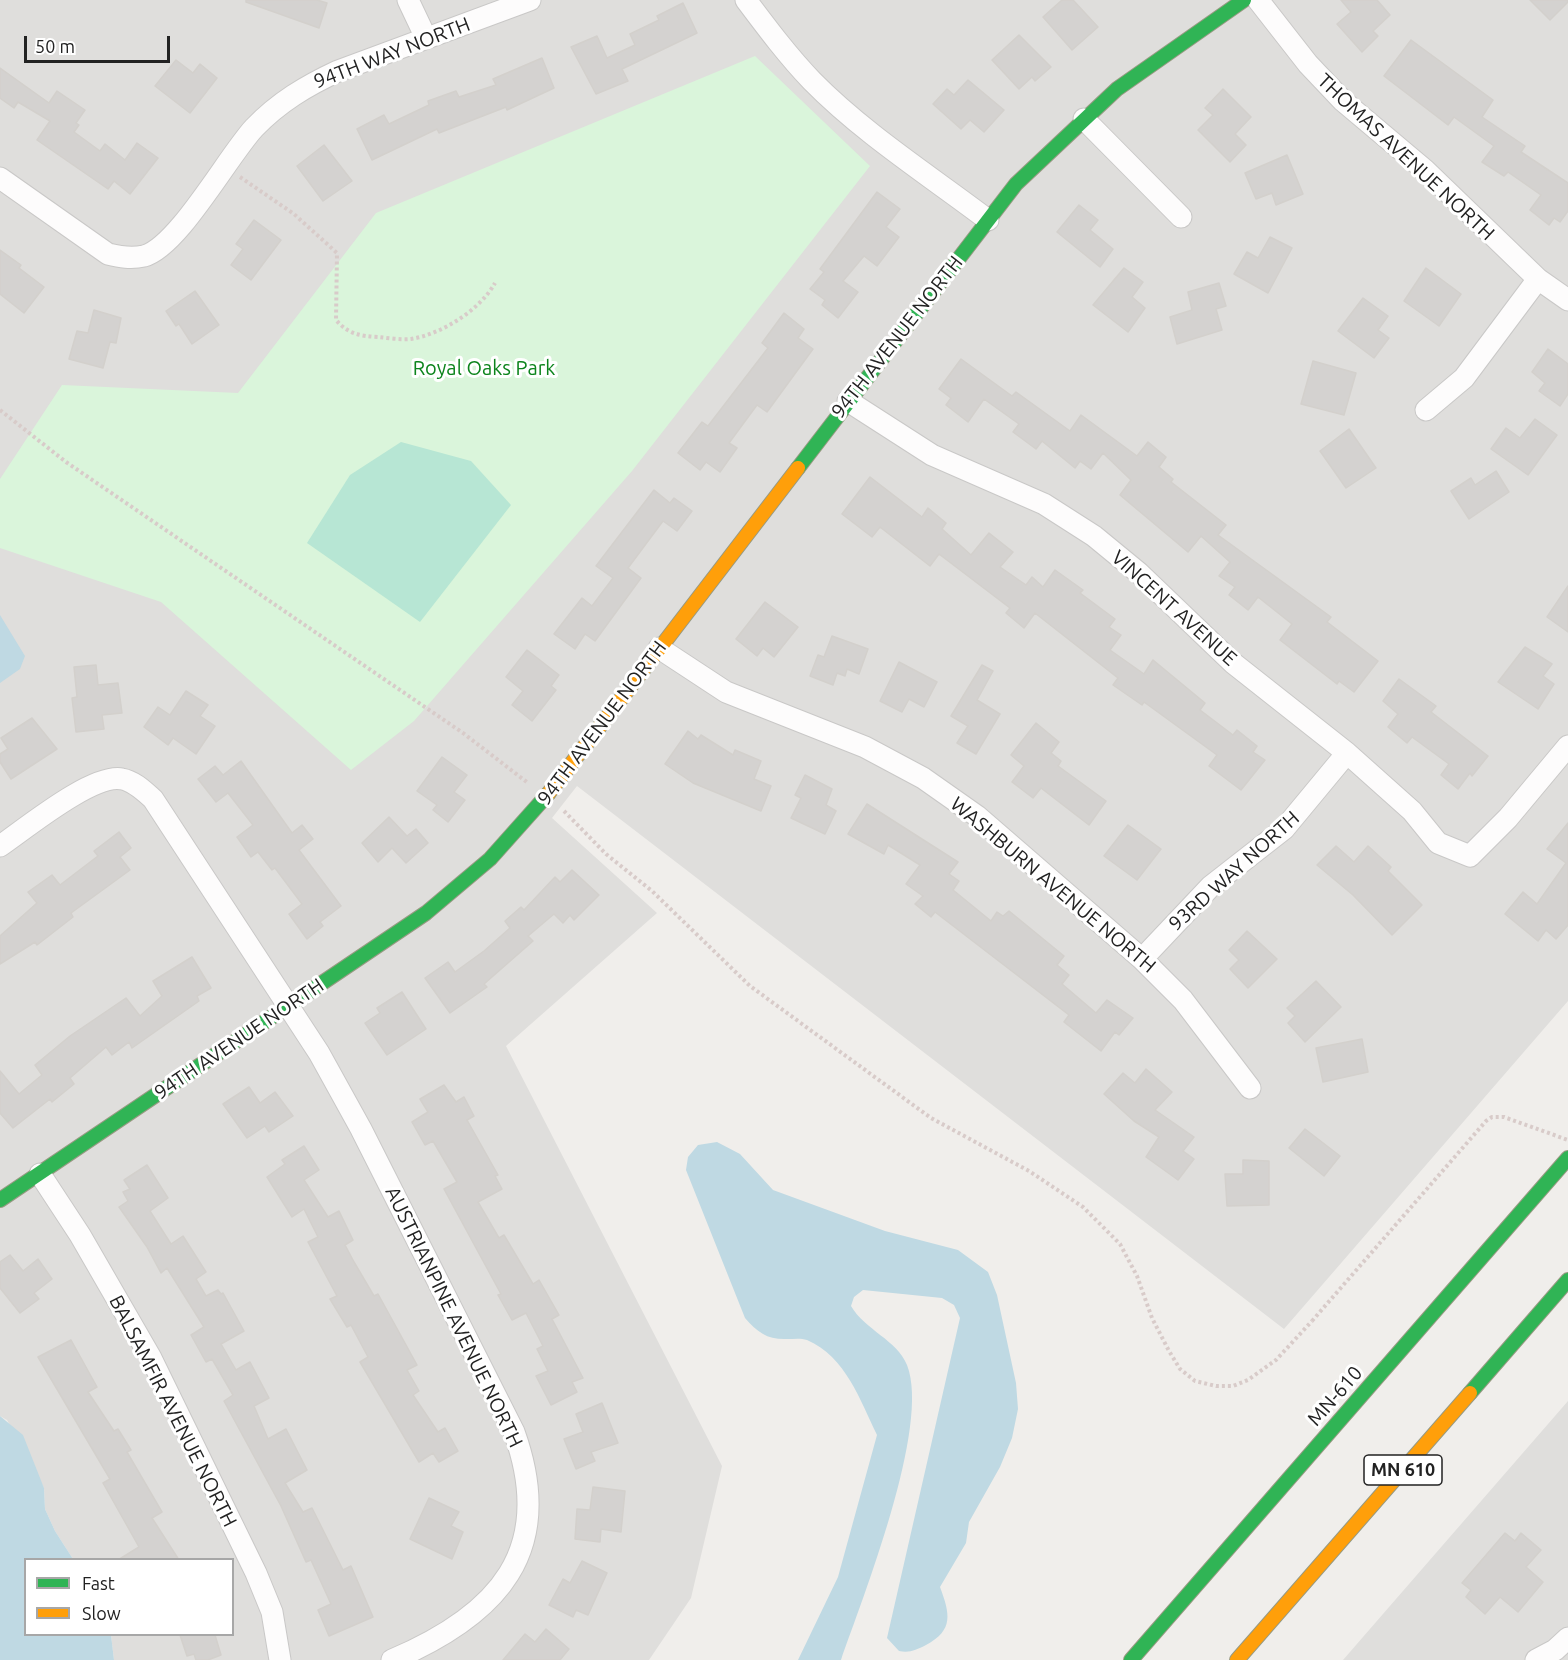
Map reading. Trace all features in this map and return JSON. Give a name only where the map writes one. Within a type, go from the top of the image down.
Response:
[{"type":"main road","name":"94TH AVENUE NORTH","points":[[0,1200],[435,907],[502,850],[546,797],[1016,184],[1084,119],[1168,50],[1244,0]]},
{"type":"main road","name":"MN-610","points":[[1131,1660],[1323,1440],[1566,1148]]},
{"type":"main road","name":"MN 610","points":[[1237,1660],[1568,1280]]},
{"type":"street","points":[[408,0],[426,38]]},
{"type":"street","name":"94TH WAY NORTH","points":[[0,178],[108,254],[127,258],[146,256],[162,245],[177,229],[253,129],[278,105],[307,85],[530,0]]},
{"type":"street","points":[[746,0],[774,39],[813,82],[859,122],[988,220]]},
{"type":"street","name":"THOMAS AVENUE NORTH","points":[[1258,0],[1295,49],[1343,101],[1417,163],[1538,279],[1568,300]]},
{"type":"street","points":[[1084,119],[1180,217]]},
{"type":"street","points":[[1426,410],[1464,378],[1538,279]]},
{"type":"street","name":"VINCENT AVENUE","points":[[848,401],[932,455],[1044,504],[1094,536],[1139,573],[1233,663],[1347,753],[1412,811],[1438,843],[1470,856],[1508,818],[1568,746]]},
{"type":"street","name":"WASHBURN AVENUE NORTH","points":[[659,648],[726,692],[865,747],[923,778],[977,816],[1143,959],[1183,1000],[1250,1088]]},
{"type":"street","name":"93RD WAY NORTH","points":[[1143,959],[1211,886],[1284,829],[1347,753]]},
{"type":"street","name":"AUSTRIANPINE AVENUE NORTH","points":[[0,846],[89,787],[105,779],[122,779],[140,787],[153,800],[290,1005],[361,1129],[514,1432],[525,1464],[529,1497],[526,1531],[515,1562],[497,1592],[473,1616],[446,1635],[392,1660]]},
{"type":"street","name":"BALSAMFIR AVENUE NORTH","points":[[40,1174],[80,1235],[151,1358],[256,1573],[272,1612],[280,1660]]},
{"type":"street","points":[[1536,1660],[1562,1649]]},
{"type":"path","points":[[224,167],[294,214],[337,253],[336,320],[345,330],[360,336],[411,339],[450,324],[478,307],[495,283]]},
{"type":"path","points":[[0,410],[66,462],[463,733],[535,788]]},
{"type":"path","points":[[556,806],[570,815],[606,854],[671,909],[698,939],[750,986],[931,1118],[1029,1171],[1083,1207],[1120,1244],[1137,1276],[1152,1318],[1180,1369],[1195,1381],[1206,1385],[1233,1386],[1263,1372],[1276,1360],[1486,1121],[1492,1117],[1504,1117],[1566,1148]]},
{"type":"shaded area","points":[[0,0],[1568,0],[1568,1001],[1284,1329],[577,786],[552,818],[657,913],[506,1046],[722,1466],[691,1598],[649,1660],[114,1660],[111,1636],[234,1636],[234,1558],[72,1558],[55,1531],[45,1509],[44,1488],[7,1420],[0,1416]]},
{"type":"shaded area","points":[[1568,1401],[1568,1660],[1343,1660]]},
{"type":"green space","name":"Royal Oaks Park","points":[[755,56],[870,166],[632,471],[414,721],[351,770],[161,602],[0,548],[0,479],[62,385],[238,393],[376,213]]},
{"type":"green space","points":[[401,442],[471,461],[511,505],[420,622],[307,543],[350,475]]},
{"type":"water","points":[[0,615],[25,656],[20,669],[0,683]]},
{"type":"water","points":[[717,1142],[740,1154],[773,1190],[885,1231],[958,1250],[988,1272],[997,1295],[1016,1383],[1018,1409],[1012,1438],[1000,1467],[969,1522],[966,1543],[940,1587],[947,1613],[945,1627],[935,1639],[916,1650],[899,1651],[887,1638],[960,1318],[954,1305],[942,1298],[863,1290],[854,1297],[851,1306],[857,1314],[896,1349],[907,1365],[912,1393],[910,1428],[891,1512],[841,1660],[798,1660],[838,1577],[877,1435],[858,1394],[842,1368],[832,1357],[807,1340],[781,1339],[764,1334],[754,1328],[745,1318],[686,1170],[688,1157],[698,1145]]},
{"type":"water","points":[[0,1416],[23,1435],[44,1488],[45,1509],[55,1531],[72,1558],[24,1558],[24,1636],[111,1636],[114,1660],[0,1660]]},
{"type":"building","points":[[246,0],[317,0],[327,3],[319,28],[246,2]]},
{"type":"building","points":[[1062,0],[1073,0],[1098,27],[1072,50],[1043,17]]},
{"type":"building","points":[[1341,0],[1377,0],[1390,15],[1373,31],[1378,36],[1362,52],[1337,24],[1351,12]]},
{"type":"building","points":[[1530,0],[1568,0],[1568,2],[1550,20]]},
{"type":"building","points":[[683,3],[697,33],[622,69],[628,81],[596,94],[571,47],[597,36],[607,58],[635,45],[630,34],[659,20],[657,16]]},
{"type":"building","points":[[1019,35],[1051,67],[1035,81],[1032,77],[1019,89],[992,60]]},
{"type":"building","points":[[1411,40],[1493,100],[1482,117],[1525,146],[1521,152],[1568,183],[1568,211],[1560,222],[1554,218],[1549,225],[1530,210],[1541,195],[1508,172],[1504,176],[1482,162],[1494,146],[1454,117],[1448,125],[1384,76]]},
{"type":"building","points":[[542,58],[554,88],[507,110],[506,107],[439,133],[437,129],[372,160],[357,129],[384,115],[389,124],[429,105],[428,101],[456,91],[459,97],[496,85],[493,79]]},
{"type":"building","points":[[176,60],[193,73],[200,64],[217,78],[190,113],[155,86]]},
{"type":"building","points":[[0,68],[49,103],[57,91],[85,110],[76,123],[79,125],[74,132],[100,151],[105,144],[125,160],[137,143],[158,158],[130,194],[114,181],[108,189],[37,140],[50,121],[18,102],[14,108],[0,98]]},
{"type":"building","points":[[968,80],[1004,110],[984,132],[970,120],[961,129],[933,104],[947,89],[954,95]]},
{"type":"building","points":[[1223,89],[1251,117],[1235,134],[1246,145],[1230,162],[1198,130],[1213,115],[1205,108]]},
{"type":"building","points":[[324,145],[352,181],[323,201],[297,166]]},
{"type":"building","points":[[1287,155],[1303,194],[1276,205],[1272,193],[1256,199],[1245,173]]},
{"type":"building","points":[[877,192],[900,209],[886,227],[899,237],[877,266],[864,256],[843,281],[858,292],[838,318],[822,305],[825,300],[810,289],[824,272],[820,269]]},
{"type":"building","points":[[1079,205],[1098,220],[1090,230],[1113,249],[1100,267],[1057,232]]},
{"type":"building","points":[[254,220],[281,240],[251,280],[231,265],[243,249],[236,244]]},
{"type":"building","points":[[1270,237],[1292,248],[1268,293],[1234,274],[1247,252],[1258,258]]},
{"type":"building","points":[[0,250],[21,265],[19,268],[44,287],[24,313],[0,294]]},
{"type":"building","points":[[1124,268],[1143,282],[1132,297],[1145,308],[1128,332],[1093,305]]},
{"type":"building","points":[[1426,268],[1461,294],[1439,326],[1404,301]]},
{"type":"building","points":[[1219,283],[1226,306],[1216,309],[1222,330],[1177,344],[1170,317],[1192,310],[1188,292]]},
{"type":"building","points":[[195,291],[219,325],[192,344],[179,324],[176,326],[166,311]]},
{"type":"building","points":[[1363,298],[1388,316],[1378,330],[1389,338],[1374,358],[1338,331]]},
{"type":"building","points":[[94,310],[121,318],[116,343],[110,342],[103,368],[69,359],[77,331],[88,333]]},
{"type":"building","points":[[784,313],[804,329],[798,338],[813,349],[767,412],[757,405],[729,443],[737,448],[720,472],[706,462],[700,470],[678,453],[702,422],[708,426],[768,348],[762,343]]},
{"type":"building","points":[[1548,349],[1568,364],[1568,394],[1560,406],[1539,391],[1545,383],[1532,372]]},
{"type":"building","points":[[961,359],[1012,396],[1016,392],[1070,431],[1081,415],[1137,456],[1148,442],[1166,457],[1159,467],[1173,479],[1171,482],[1226,525],[1218,535],[1331,617],[1327,622],[1378,661],[1354,692],[1339,681],[1337,684],[1280,640],[1292,624],[1258,597],[1248,610],[1229,595],[1235,587],[1219,576],[1230,562],[1201,536],[1188,552],[1120,495],[1131,480],[1103,453],[1091,469],[1080,461],[1075,468],[1042,441],[1036,449],[1013,432],[1019,424],[984,399],[968,422],[946,405],[951,398],[939,389]]},
{"type":"building","points":[[1313,361],[1356,373],[1344,415],[1301,404]]},
{"type":"building","points":[[1535,419],[1557,435],[1528,475],[1491,449],[1506,428],[1520,438]]},
{"type":"building","points":[[1349,429],[1376,468],[1346,488],[1320,451]]},
{"type":"building","points":[[1496,471],[1509,492],[1469,519],[1451,491],[1471,478],[1475,485]]},
{"type":"building","points":[[870,477],[922,517],[928,508],[946,523],[942,529],[971,555],[989,533],[1013,552],[1000,567],[1026,585],[1032,577],[1043,587],[1055,570],[1083,590],[1080,593],[1115,619],[1109,627],[1121,635],[1110,650],[1144,674],[1153,660],[1205,703],[1200,710],[1233,735],[1237,730],[1257,746],[1253,752],[1265,760],[1241,790],[1209,766],[1217,755],[1144,702],[1142,705],[1113,685],[1118,678],[1035,613],[1024,628],[1006,613],[1010,608],[939,554],[930,566],[880,527],[872,537],[842,514]]},
{"type":"building","points":[[654,490],[670,503],[674,498],[692,511],[677,531],[663,521],[628,568],[641,578],[595,641],[585,634],[575,649],[554,634],[582,598],[592,606],[613,578],[596,566]]},
{"type":"building","points":[[1568,586],[1568,632],[1547,617]]},
{"type":"building","points":[[765,602],[798,627],[774,657],[763,648],[757,656],[736,639]]},
{"type":"building","points":[[832,636],[868,649],[859,674],[847,669],[845,676],[837,673],[833,685],[810,676],[818,655],[824,657]]},
{"type":"building","points":[[1525,647],[1552,664],[1543,676],[1554,684],[1538,709],[1498,682]]},
{"type":"building","points":[[527,650],[559,675],[551,686],[556,690],[532,721],[512,705],[523,691],[506,677]]},
{"type":"building","points":[[899,662],[937,682],[924,707],[909,699],[902,712],[880,701]]},
{"type":"building","points":[[96,665],[98,685],[118,683],[122,713],[102,715],[104,729],[76,732],[72,698],[77,697],[74,667]]},
{"type":"building","points":[[982,665],[993,671],[977,700],[1000,714],[976,754],[957,743],[968,726],[951,716]]},
{"type":"building","points":[[1399,679],[1436,706],[1431,712],[1488,756],[1472,776],[1470,773],[1458,789],[1441,775],[1449,764],[1412,737],[1407,743],[1388,727],[1398,714],[1383,701]]},
{"type":"building","points":[[186,691],[208,705],[200,716],[215,726],[196,754],[173,738],[168,745],[144,727],[158,707],[170,715]]},
{"type":"building","points":[[32,718],[57,749],[11,779],[0,762],[0,754],[8,749],[1,738]]},
{"type":"building","points":[[1036,723],[1059,742],[1051,753],[1061,761],[1058,766],[1106,801],[1089,825],[1041,788],[1033,798],[1012,782],[1024,766],[1011,755]]},
{"type":"building","points":[[688,731],[698,739],[701,735],[733,755],[735,750],[761,761],[754,779],[771,786],[761,811],[693,783],[665,764]]},
{"type":"building","points":[[442,757],[467,775],[454,792],[465,800],[448,822],[433,810],[437,805],[417,791]]},
{"type":"building","points":[[241,761],[292,833],[302,825],[313,839],[299,850],[341,906],[320,922],[323,926],[307,939],[289,914],[302,904],[275,868],[272,870],[258,852],[251,857],[237,837],[253,825],[228,793],[216,802],[198,779],[215,766],[223,775]]},
{"type":"building","points":[[805,775],[832,789],[826,805],[836,811],[825,834],[791,818],[801,798],[795,795]]},
{"type":"building","points":[[867,804],[958,862],[949,874],[959,881],[953,890],[991,921],[997,912],[1003,916],[1009,911],[1064,956],[1057,965],[1069,975],[1062,984],[1096,1013],[1107,1000],[1133,1018],[1119,1035],[1115,1032],[1101,1051],[1064,1022],[1069,1015],[935,912],[931,917],[915,904],[923,896],[906,884],[920,865],[888,845],[884,854],[848,834]]},
{"type":"building","points":[[389,817],[407,836],[416,829],[428,843],[406,863],[392,848],[378,862],[362,843]]},
{"type":"building","points":[[1568,823],[1568,925],[1556,939],[1546,930],[1538,941],[1505,914],[1523,892],[1537,904],[1566,863],[1547,849]]},
{"type":"building","points":[[1128,825],[1161,849],[1137,880],[1104,856]]},
{"type":"building","points":[[119,832],[131,848],[120,857],[130,870],[71,913],[73,917],[37,945],[35,942],[0,964],[0,936],[37,903],[28,892],[52,875],[60,885],[98,856],[94,851]]},
{"type":"building","points":[[1336,846],[1354,862],[1368,846],[1391,867],[1388,871],[1422,905],[1392,935],[1353,895],[1317,865]]},
{"type":"building","points":[[572,870],[599,895],[574,920],[570,915],[563,923],[554,914],[528,936],[533,941],[484,984],[487,987],[450,1013],[425,978],[448,962],[455,972],[484,951],[510,928],[505,921],[521,907],[524,910],[555,877],[560,882]]},
{"type":"building","points":[[1247,931],[1277,959],[1248,988],[1230,969],[1239,960],[1229,950]]},
{"type":"building","points":[[192,957],[211,988],[197,996],[199,1001],[132,1048],[129,1042],[112,1055],[106,1047],[70,1078],[74,1084],[52,1102],[50,1099],[13,1128],[0,1113],[0,1071],[19,1094],[42,1075],[35,1065],[70,1036],[126,998],[140,1016],[162,996],[153,981]]},
{"type":"building","points":[[1316,981],[1341,1007],[1305,1042],[1288,1023],[1295,1016],[1287,1008]]},
{"type":"building","points":[[402,992],[426,1029],[387,1055],[365,1023],[380,1013],[377,1008]]},
{"type":"building","points":[[1362,1039],[1368,1072],[1323,1082],[1316,1048]]},
{"type":"building","points":[[1146,1069],[1172,1092],[1155,1110],[1194,1137],[1183,1151],[1194,1159],[1178,1180],[1146,1157],[1159,1137],[1134,1121],[1104,1094],[1123,1073],[1135,1083]]},
{"type":"building","points":[[444,1085],[456,1102],[464,1097],[474,1116],[467,1120],[498,1175],[495,1176],[502,1189],[478,1202],[499,1238],[504,1235],[533,1284],[539,1280],[559,1315],[552,1319],[583,1378],[572,1382],[577,1392],[551,1405],[536,1376],[548,1371],[537,1349],[543,1346],[526,1313],[512,1320],[498,1295],[501,1294],[444,1189],[457,1182],[433,1141],[425,1145],[412,1122],[428,1112],[420,1099]]},
{"type":"building","points":[[249,1087],[260,1103],[275,1092],[293,1116],[269,1132],[265,1126],[247,1138],[223,1104]]},
{"type":"building","points":[[1305,1129],[1340,1156],[1324,1176],[1289,1148]]},
{"type":"building","points":[[304,1146],[319,1170],[304,1180],[328,1217],[339,1211],[353,1240],[345,1245],[374,1296],[378,1294],[417,1365],[407,1370],[419,1391],[413,1395],[438,1432],[445,1428],[458,1451],[439,1462],[433,1453],[419,1462],[360,1362],[368,1357],[351,1325],[347,1327],[330,1299],[337,1296],[308,1242],[318,1237],[304,1209],[292,1217],[267,1177],[285,1164],[282,1160]]},
{"type":"building","points":[[1243,1160],[1269,1161],[1269,1205],[1227,1206],[1225,1174],[1243,1174]]},
{"type":"building","points":[[147,1165],[168,1198],[150,1211],[171,1244],[183,1236],[206,1272],[196,1279],[206,1296],[218,1290],[221,1294],[223,1293],[244,1331],[221,1344],[236,1370],[250,1362],[269,1398],[254,1406],[268,1439],[286,1429],[307,1470],[285,1483],[303,1512],[312,1508],[343,1570],[351,1566],[373,1617],[329,1636],[318,1610],[331,1604],[311,1560],[306,1562],[281,1506],[224,1401],[233,1395],[212,1359],[206,1362],[191,1335],[204,1327],[167,1268],[161,1273],[147,1247],[119,1207],[128,1201],[123,1192],[130,1189],[124,1180]]},
{"type":"building","points":[[10,1255],[23,1271],[38,1259],[52,1279],[34,1293],[39,1299],[20,1313],[0,1288],[0,1262]]},
{"type":"building","points":[[71,1340],[97,1387],[88,1392],[114,1431],[118,1429],[131,1450],[127,1452],[162,1512],[152,1518],[178,1558],[121,1558],[139,1547],[103,1483],[110,1479],[38,1357]]},
{"type":"building","points":[[602,1403],[618,1443],[591,1452],[595,1461],[576,1469],[564,1439],[583,1432],[576,1414]]},
{"type":"building","points":[[593,1487],[625,1491],[621,1532],[601,1529],[600,1542],[575,1539],[577,1509],[590,1510]]},
{"type":"building","points":[[429,1498],[459,1512],[451,1526],[463,1532],[452,1559],[410,1539]]},
{"type":"building","points":[[1505,1533],[1515,1541],[1521,1533],[1541,1550],[1526,1567],[1543,1582],[1518,1612],[1500,1597],[1485,1614],[1466,1597],[1471,1590],[1462,1583]]},
{"type":"building","points":[[582,1561],[607,1573],[588,1615],[576,1610],[573,1617],[549,1605],[563,1579],[570,1583]]},
{"type":"building","points":[[546,1629],[569,1649],[560,1660],[503,1660],[525,1634],[535,1642]]},
{"type":"building","points":[[180,1636],[215,1636],[221,1655],[208,1660],[196,1660],[194,1654],[187,1656]]},
{"type":"traffic: fast","points":[[798,468],[1016,184],[1117,89],[1244,0]]},
{"type":"traffic: fast","points":[[0,1200],[426,913],[490,859],[548,794]]},
{"type":"traffic: fast","points":[[1131,1660],[1568,1158]]},
{"type":"traffic: fast","points":[[1470,1393],[1568,1280]]},
{"type":"traffic: slow","points":[[548,794],[798,468]]},
{"type":"traffic: slow","points":[[1237,1660],[1470,1393]]}]
